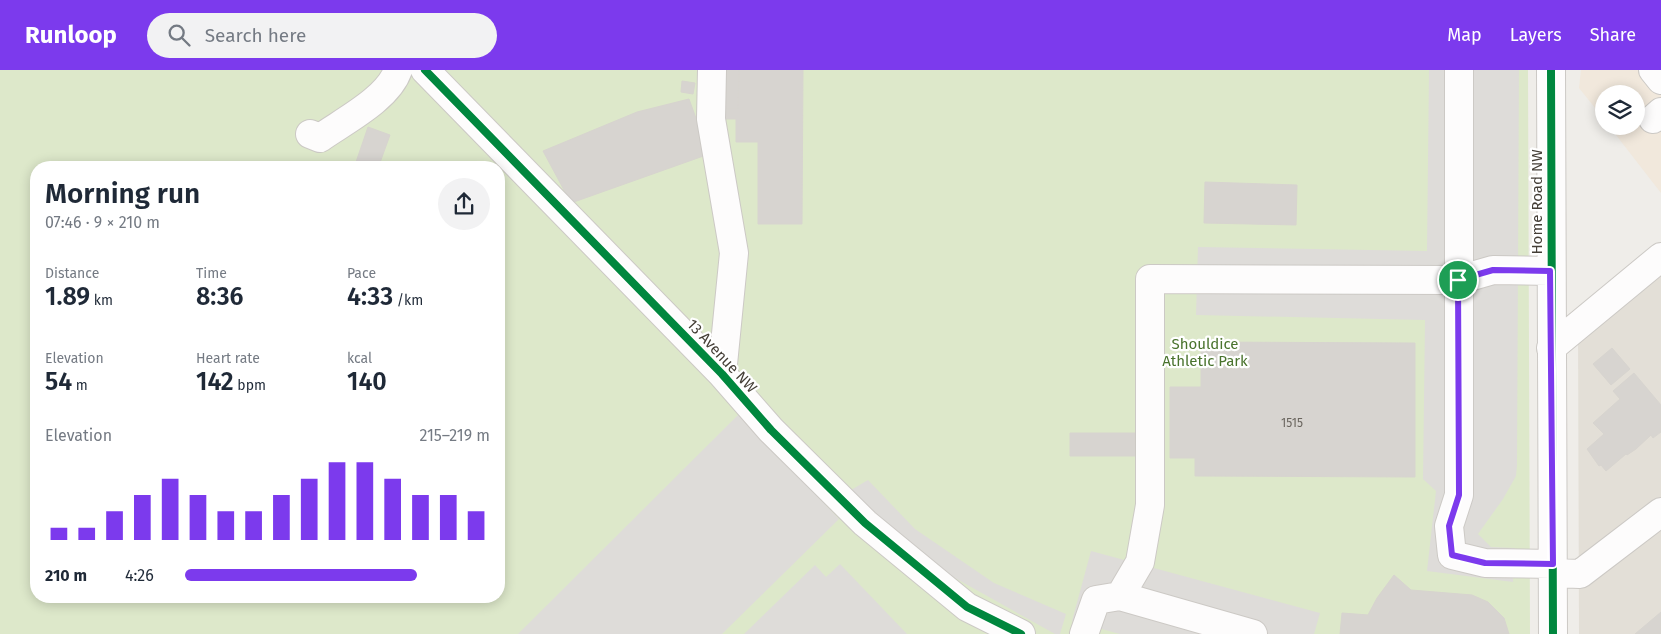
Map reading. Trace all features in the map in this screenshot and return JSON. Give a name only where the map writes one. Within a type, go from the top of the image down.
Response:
[{"type":"street","points":[[310,134],[320,138],[374,102],[395,78],[398,70]]},
{"type":"street","name":"13 Avenue NW","points":[[425,70],[722,374],[770,430],[865,523],[967,606],[1021,634]]},
{"type":"street","points":[[712,70],[711,119],[734,253],[722,374]]},
{"type":"street","points":[[1459,70],[1459,495],[1449,526],[1452,555],[1485,563],[1553,569],[1580,574],[1661,512]]},
{"type":"street","name":"Home Road NW","points":[[1551,70],[1550,271],[1553,634]]},
{"type":"street","points":[[1653,70],[1661,80]]},
{"type":"street","points":[[1551,348],[1661,256]]},
{"type":"street","points":[[1120,596],[1140,562],[1150,505],[1150,279],[1458,280],[1493,270],[1550,271]]},
{"type":"street","points":[[1084,634],[1096,600],[1120,596],[1253,634]]},
{"type":"shaded area","points":[[1429,70],[1519,70],[1517,465],[1516,476],[1503,499],[1478,534],[1491,547],[1515,548],[1513,582],[1427,571],[1436,491],[1423,479],[1425,320],[1196,315],[1198,247],[1427,251]]},
{"type":"shaded area","points":[[1581,70],[1661,70],[1661,193],[1616,135],[1645,135],[1645,85],[1595,85],[1595,108],[1579,88]]},
{"type":"shaded area","points":[[1661,251],[1661,634],[1579,634],[1578,319]]},
{"type":"shaded area","points":[[739,414],[839,519],[722,634],[518,634]]},
{"type":"shaded area","points":[[868,480],[915,529],[994,583],[1066,614],[1060,634],[1055,634],[946,573],[884,527],[851,490]]},
{"type":"shaded area","points":[[1091,551],[1320,613],[1314,634],[1120,634],[1072,621]]},
{"type":"shaded area","points":[[840,564],[907,634],[744,634],[815,565],[826,577]]},
{"type":"green space","name":"Shouldice Athletic Park","points":[[0,70],[1528,70],[1530,634],[0,634]]},
{"type":"building","points":[[722,70],[803,70],[802,224],[758,224],[758,142],[736,142],[736,119],[721,119]]},
{"type":"building","points":[[726,70],[739,70],[738,109],[725,109]]},
{"type":"building","points":[[682,81],[695,83],[693,94],[681,92]]},
{"type":"building","points":[[689,99],[709,154],[571,203],[543,151],[637,112]]},
{"type":"building","points":[[368,127],[390,135],[381,161],[356,161]]},
{"type":"building","points":[[1205,182],[1297,185],[1296,225],[1204,223]]},
{"type":"building","points":[[1201,342],[1415,343],[1415,477],[1195,476],[1195,458],[1170,458],[1170,387],[1201,387]]},
{"type":"building","points":[[1612,348],[1630,369],[1611,385],[1593,364]]},
{"type":"building","points":[[1634,373],[1661,405],[1661,432],[1653,438],[1651,435],[1636,449],[1626,454],[1606,471],[1601,465],[1599,466],[1587,449],[1604,434],[1593,423],[1620,399],[1613,391]]},
{"type":"building","points":[[1070,433],[1135,433],[1136,456],[1070,456]]},
{"type":"building","points":[[1394,575],[1411,590],[1472,595],[1488,602],[1504,618],[1509,634],[1340,634],[1342,613],[1368,615],[1377,598]]},
{"type":"building","points":[[1661,612],[1661,634],[1635,634]]},
{"type":"cycle path","points":[[425,70],[722,374],[771,430],[865,523],[967,607],[1021,634]]},
{"type":"cycle path","points":[[1551,70],[1553,634]]},
{"type":"route","points":[[1493,270],[1550,271],[1553,564],[1485,563],[1452,555],[1449,526],[1459,495],[1458,280],[1493,270]]}]
